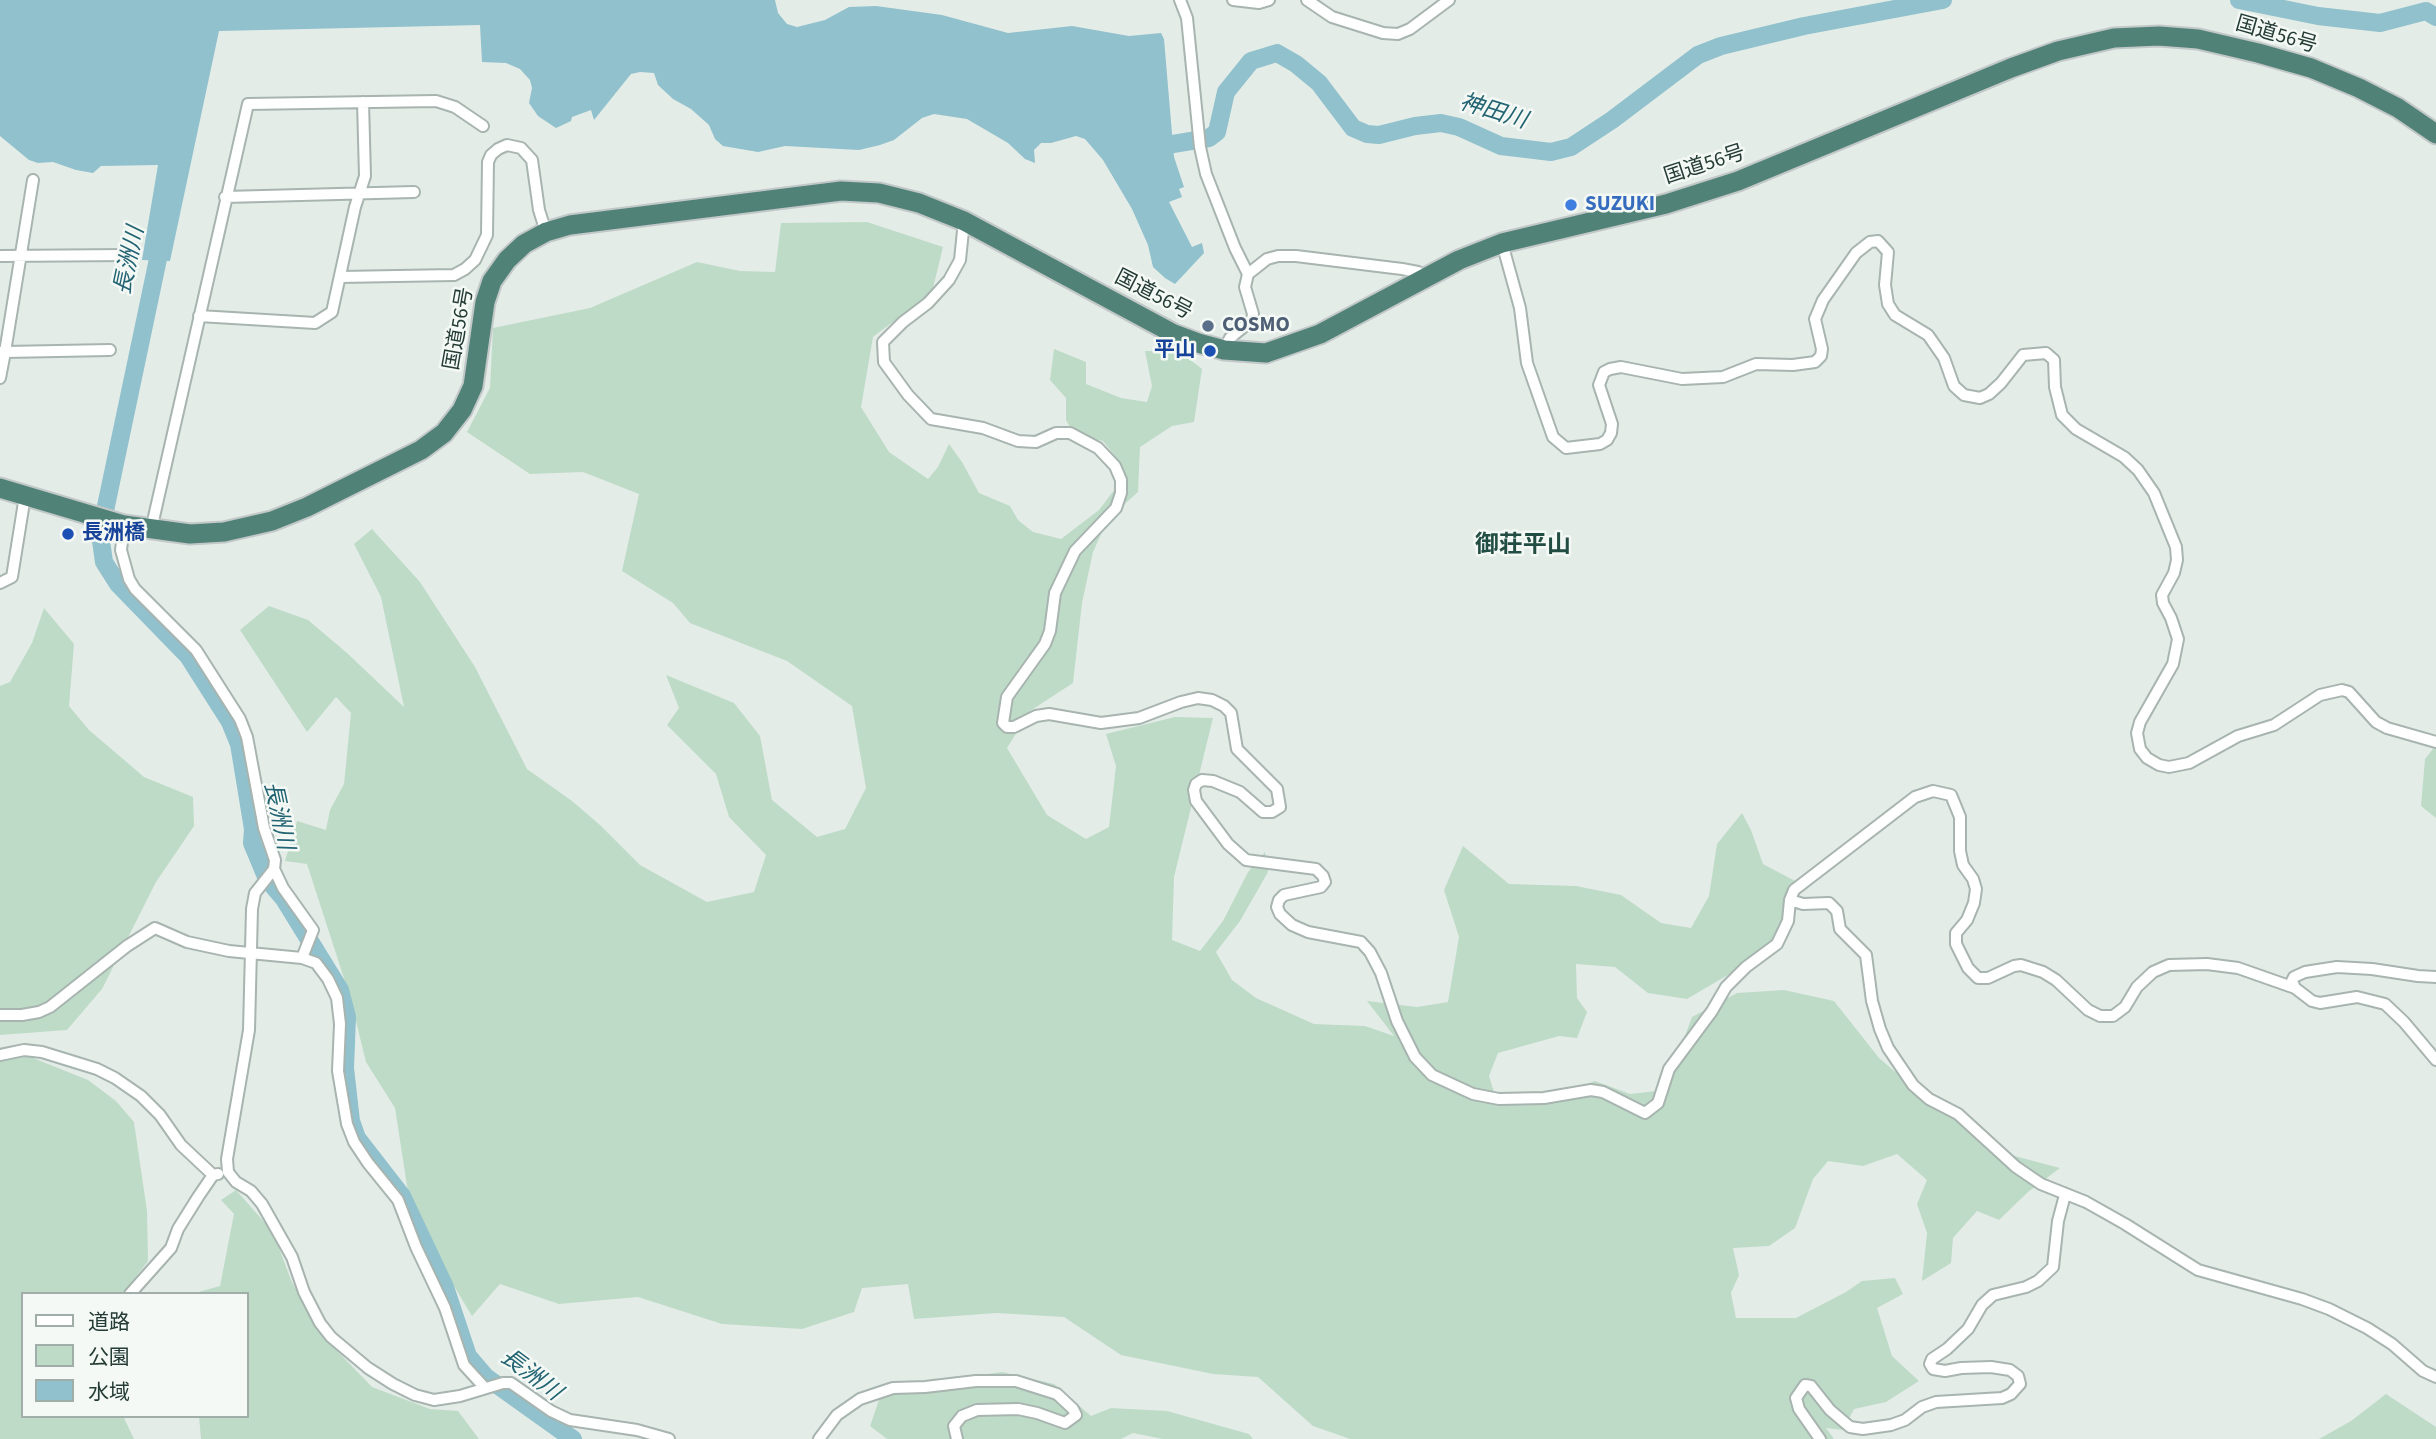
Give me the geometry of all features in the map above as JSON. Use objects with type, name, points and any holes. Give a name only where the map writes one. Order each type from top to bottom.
[{"type":"highway","name":"国道56号","points":[[0,488],[120,524],[190,534],[213,533],[272,521],[307,507],[421,450],[444,433],[462,410],[473,386],[485,302],[492,281],[516,252],[546,232],[569,225],[841,191],[879,193],[919,203],[964,221],[1174,334],[1224,350],[1266,353],[1320,334],[1460,260],[1502,243],[1665,204],[1738,181],[2058,51],[2114,38],[2159,36],[2198,40],[2311,68],[2398,108],[2436,134]]},
{"type":"street","points":[[1180,0],[1187,18],[1200,147],[1206,174],[1248,274]]},
{"type":"street","points":[[1233,0],[1259,3],[1269,0]]},
{"type":"street","points":[[1307,0],[1332,17],[1383,33],[1398,34],[1410,29],[1449,0]]},
{"type":"street","points":[[151,530],[247,104],[436,101],[455,107],[482,125]]},
{"type":"street","points":[[199,316],[315,323],[332,312],[355,207],[365,176],[363,102]]},
{"type":"street","points":[[340,278],[454,275],[465,270],[475,260],[487,235],[488,162],[491,155],[507,145],[522,148],[532,160],[539,210],[546,232]]},
{"type":"street","points":[[0,378],[2,352],[33,180]]},
{"type":"street","points":[[225,197],[414,192]]},
{"type":"street","points":[[964,221],[960,260],[949,280],[928,303],[903,321],[883,342],[884,362],[908,395],[931,419],[983,428],[1018,441],[1036,442],[1056,433],[1070,433],[1098,448],[1115,466],[1121,480],[1121,493],[1116,509],[1075,551],[1055,593],[1050,631],[1045,644],[1023,671],[1007,697],[1003,723],[1007,727],[1014,727],[1036,716],[1049,714],[1101,723],[1139,718],[1198,698],[1212,700],[1224,706],[1231,713],[1237,748],[1278,789],[1280,807],[1272,812],[1263,812],[1240,792],[1213,781],[1202,780],[1196,784],[1194,790],[1196,801],[1228,844],[1246,860],[1316,869],[1323,876],[1325,882],[1321,887],[1284,895],[1277,907],[1280,914],[1292,925],[1308,932],[1361,942],[1370,952],[1381,973],[1397,1021],[1415,1058],[1432,1074],[1473,1094],[1499,1099],[1544,1098],[1591,1090],[1603,1092],[1645,1113],[1658,1103],[1668,1069],[1712,1011],[1726,987],[1746,967],[1777,944],[1788,921],[1794,890],[1915,797],[1933,791],[1951,795],[1960,817],[1960,851],[1963,865],[1973,879],[1976,889],[1968,920],[1956,933],[1956,944],[1968,968],[1978,978],[1988,978],[2021,965],[2043,972],[2056,980],[2088,1010],[2100,1016],[2113,1016],[2153,972],[2169,965],[2207,964],[2238,968],[2295,988],[2312,1001],[2320,1003],[2357,997],[2385,1004],[2436,1060]]},
{"type":"street","points":[[1502,243],[1520,308],[1527,363],[1553,437],[1566,448],[1600,444],[1607,440],[1611,433],[1612,424],[1599,385],[1604,372],[1610,369],[1621,367],[1682,379],[1723,377],[1756,364],[1793,365],[1815,362],[1821,356],[1822,349],[1815,319],[1823,300],[1856,253],[1870,242],[1878,240],[1888,252],[1885,285],[1888,304],[1895,315],[1928,335],[1944,358],[1954,386],[1964,395],[1980,398],[2001,383],[2023,355],[2046,352],[2053,360],[2054,387],[2062,415],[2076,429],[2124,457],[2138,470],[2154,492],[2176,547],[2174,573],[2162,595],[2178,639],[2178,651],[2140,722],[2137,733],[2140,750],[2147,758],[2169,767],[2189,763],[2238,736],[2274,725],[2320,695],[2342,690],[2349,692],[2376,722],[2387,728],[2436,742]]},
{"type":"street","points":[[0,256],[128,255]]},
{"type":"street","points":[[1224,350],[1230,338],[1252,320],[1253,314],[1245,287],[1248,274],[1267,259],[1296,256],[1402,269],[1418,272],[1425,278]]},
{"type":"street","points":[[2,352],[110,350]]},
{"type":"street","points":[[0,583],[12,577],[25,496]]},
{"type":"street","points":[[120,524],[121,550],[129,579],[135,589],[196,650],[240,719],[247,737],[264,828],[275,860],[274,869],[283,888],[313,930],[302,958]]},
{"type":"street","points":[[274,869],[255,893],[251,909],[249,1030],[227,1159],[228,1172],[262,1204],[292,1258],[304,1292],[320,1324],[349,1353],[393,1384],[415,1395],[434,1400],[511,1383],[551,1412],[570,1420],[637,1430],[669,1439]]},
{"type":"street","points":[[1790,900],[1803,904],[1829,903],[1837,911],[1840,929],[1866,955],[1872,1001],[1880,1029],[1888,1048],[1913,1085],[1929,1099],[1958,1114],[2016,1167],[2041,1184],[2086,1202],[2198,1270],[2329,1309],[2368,1328],[2392,1344],[2423,1371],[2436,1377]]},
{"type":"street","points":[[0,1015],[30,1013],[50,1007],[127,946],[155,928],[187,942],[229,951],[302,958],[316,963],[337,998],[340,1024],[338,1071],[346,1124],[354,1142],[398,1200],[416,1247],[445,1308],[464,1365],[485,1388]]},
{"type":"street","points":[[2295,988],[2292,981],[2294,977],[2305,972],[2337,967],[2436,977]]},
{"type":"street","points":[[0,1055],[24,1050],[42,1052],[97,1069],[115,1078],[141,1096],[160,1115],[181,1146],[212,1175]]},
{"type":"street","points":[[132,1292],[171,1248],[178,1229],[212,1175],[228,1172]]},
{"type":"street","points":[[1820,1439],[1799,1409],[1796,1398],[1804,1385],[1811,1386],[1830,1410],[1850,1427],[1863,1429],[1905,1420],[1922,1407],[1936,1402],[2002,1398],[2011,1394],[2020,1384],[2018,1376],[2010,1370],[1991,1367],[1945,1371],[1933,1369],[1930,1364],[1932,1359],[1968,1329],[1982,1305],[1993,1295],[2032,1284],[2053,1267],[2058,1221],[2065,1195]]},
{"type":"street","points":[[819,1439],[844,1410],[860,1399],[893,1388],[976,1381],[1016,1381],[1057,1394],[1076,1415],[1065,1423],[1018,1409],[977,1410],[962,1416],[954,1426],[957,1439]]},
{"type":"green space","points":[[867,222],[943,247],[932,292],[873,337],[861,407],[889,452],[928,479],[938,467],[949,444],[979,493],[1010,506],[1018,520],[1033,532],[1061,539],[1099,510],[1115,489],[1119,461],[1103,441],[1075,435],[1066,420],[1066,398],[1050,380],[1054,349],[1086,362],[1086,384],[1121,398],[1147,402],[1152,386],[1145,351],[1180,352],[1202,369],[1194,422],[1172,426],[1140,447],[1138,492],[1108,519],[1093,552],[1082,603],[1073,683],[1030,711],[1007,748],[1047,815],[1086,839],[1109,827],[1116,766],[1106,734],[1175,717],[1213,718],[1174,877],[1172,940],[1200,951],[1223,921],[1248,872],[1265,852],[1268,872],[1240,921],[1216,952],[1232,980],[1256,998],[1314,1024],[1365,1026],[1394,1036],[1367,1001],[1417,1007],[1448,1002],[1459,937],[1444,890],[1463,846],[1509,884],[1576,886],[1621,895],[1661,923],[1691,928],[1709,896],[1717,844],[1742,813],[1763,864],[1797,882],[1790,911],[1765,953],[1687,999],[1648,993],[1615,967],[1576,964],[1577,998],[1587,1012],[1577,1038],[1559,1036],[1498,1053],[1489,1076],[1498,1105],[1543,1100],[1595,1081],[1630,1094],[1665,1090],[1692,1017],[1737,993],[1784,990],[1834,1001],[1879,1058],[1929,1101],[2007,1154],[2060,1168],[2028,1192],[1999,1220],[1977,1211],[1953,1238],[1951,1263],[1922,1281],[1927,1233],[1917,1204],[1927,1180],[1897,1154],[1863,1166],[1828,1161],[1813,1179],[1795,1228],[1769,1246],[1733,1248],[1739,1275],[1731,1293],[1736,1318],[1796,1318],[1862,1281],[1895,1278],[1903,1294],[1877,1308],[1892,1356],[1919,1381],[1886,1402],[1854,1409],[1843,1430],[1826,1428],[1834,1439],[1350,1439],[1313,1426],[1258,1377],[1213,1374],[1121,1355],[1064,1317],[997,1313],[914,1319],[908,1284],[862,1288],[854,1312],[802,1329],[722,1324],[638,1297],[559,1304],[500,1284],[472,1316],[442,1266],[408,1192],[395,1108],[366,1062],[350,997],[307,864],[285,861],[297,821],[326,830],[330,810],[344,784],[351,713],[336,697],[307,732],[240,630],[269,606],[308,620],[404,707],[381,597],[354,544],[372,529],[420,582],[475,667],[527,769],[572,801],[640,865],[707,902],[754,892],[766,855],[729,817],[716,774],[667,725],[679,708],[666,675],[734,703],[760,736],[772,800],[817,837],[845,829],[866,788],[852,706],[787,661],[690,623],[673,603],[622,571],[639,494],[583,472],[530,474],[467,432],[490,388],[493,328],[590,308],[697,262],[740,271],[775,272],[781,223]]},
{"type":"green space","points":[[44,608],[74,644],[69,706],[89,730],[144,777],[193,797],[194,826],[156,882],[102,989],[67,1030],[0,1035],[0,686],[10,682],[32,643]]},
{"type":"green space","points":[[2436,745],[2436,818],[2421,806],[2425,759]]},
{"type":"green space","points":[[28,1056],[88,1080],[116,1101],[134,1122],[147,1211],[148,1261],[125,1292],[21,1292],[21,1418],[124,1418],[134,1439],[0,1439],[0,1059]]},
{"type":"green space","points":[[236,1190],[273,1232],[291,1280],[318,1331],[372,1387],[430,1409],[458,1411],[479,1439],[201,1439],[199,1418],[248,1418],[248,1292],[198,1292],[220,1286],[234,1214],[221,1200]]},
{"type":"green space","points":[[1002,1372],[1054,1384],[1091,1416],[1111,1408],[1167,1411],[1249,1434],[1253,1439],[1163,1439],[1133,1433],[1121,1439],[887,1439],[870,1426],[880,1397],[938,1381]]},
{"type":"green space","points":[[2386,1394],[2436,1427],[2436,1439],[2319,1439],[2351,1421]]},
{"type":"water","points":[[0,0],[775,0],[778,13],[787,24],[797,27],[825,20],[849,7],[876,6],[942,15],[1008,33],[1072,26],[1129,36],[1161,33],[1164,39],[1174,157],[1184,187],[1179,189],[1182,197],[1169,202],[1192,247],[1202,243],[1204,253],[1175,284],[1165,278],[1153,267],[1148,245],[1132,209],[1103,160],[1085,139],[1076,136],[1041,143],[1034,150],[1035,163],[1025,159],[1008,143],[967,119],[934,114],[922,118],[894,140],[859,150],[785,146],[758,152],[723,146],[715,139],[709,125],[658,85],[654,73],[640,72],[631,74],[594,120],[591,110],[572,117],[571,121],[556,128],[538,116],[529,103],[532,88],[530,80],[520,69],[506,63],[482,62],[480,25],[219,31],[170,261],[142,260],[158,165],[101,166],[93,173],[76,170],[53,162],[38,163],[29,160],[0,136]]},
{"type":"waterway","name":"神田川","points":[[1161,146],[1209,138],[1217,132],[1226,92],[1251,61],[1277,53],[1319,83],[1353,128],[1367,134],[1379,135],[1441,123],[1459,127],[1501,146],[1551,152],[1571,147],[1612,120],[1698,55],[1721,46],[1804,26],[1943,0]]},
{"type":"waterway","name":"神田川","points":[[2239,0],[2318,16],[2380,23],[2426,11],[2436,17]]},
{"type":"waterway","name":"長洲川","points":[[162,240],[106,506],[101,541],[104,562],[118,584],[188,656],[230,722],[239,744],[253,829],[252,843],[267,879],[284,899],[340,990],[347,1017],[345,1068],[351,1121],[357,1138],[402,1196],[445,1287],[468,1356],[486,1377],[573,1439]]},
{"type":"place","name":"SUZUKI","points":[[1571,205]]},
{"type":"place","name":"COSMO","points":[[1208,326]]},
{"type":"place","name":"平山","points":[[1210,351]]},
{"type":"place","name":"長洲橋","points":[[68,534]]},
{"type":"district","name":"御荘平山","points":[[1523,547]]}]
